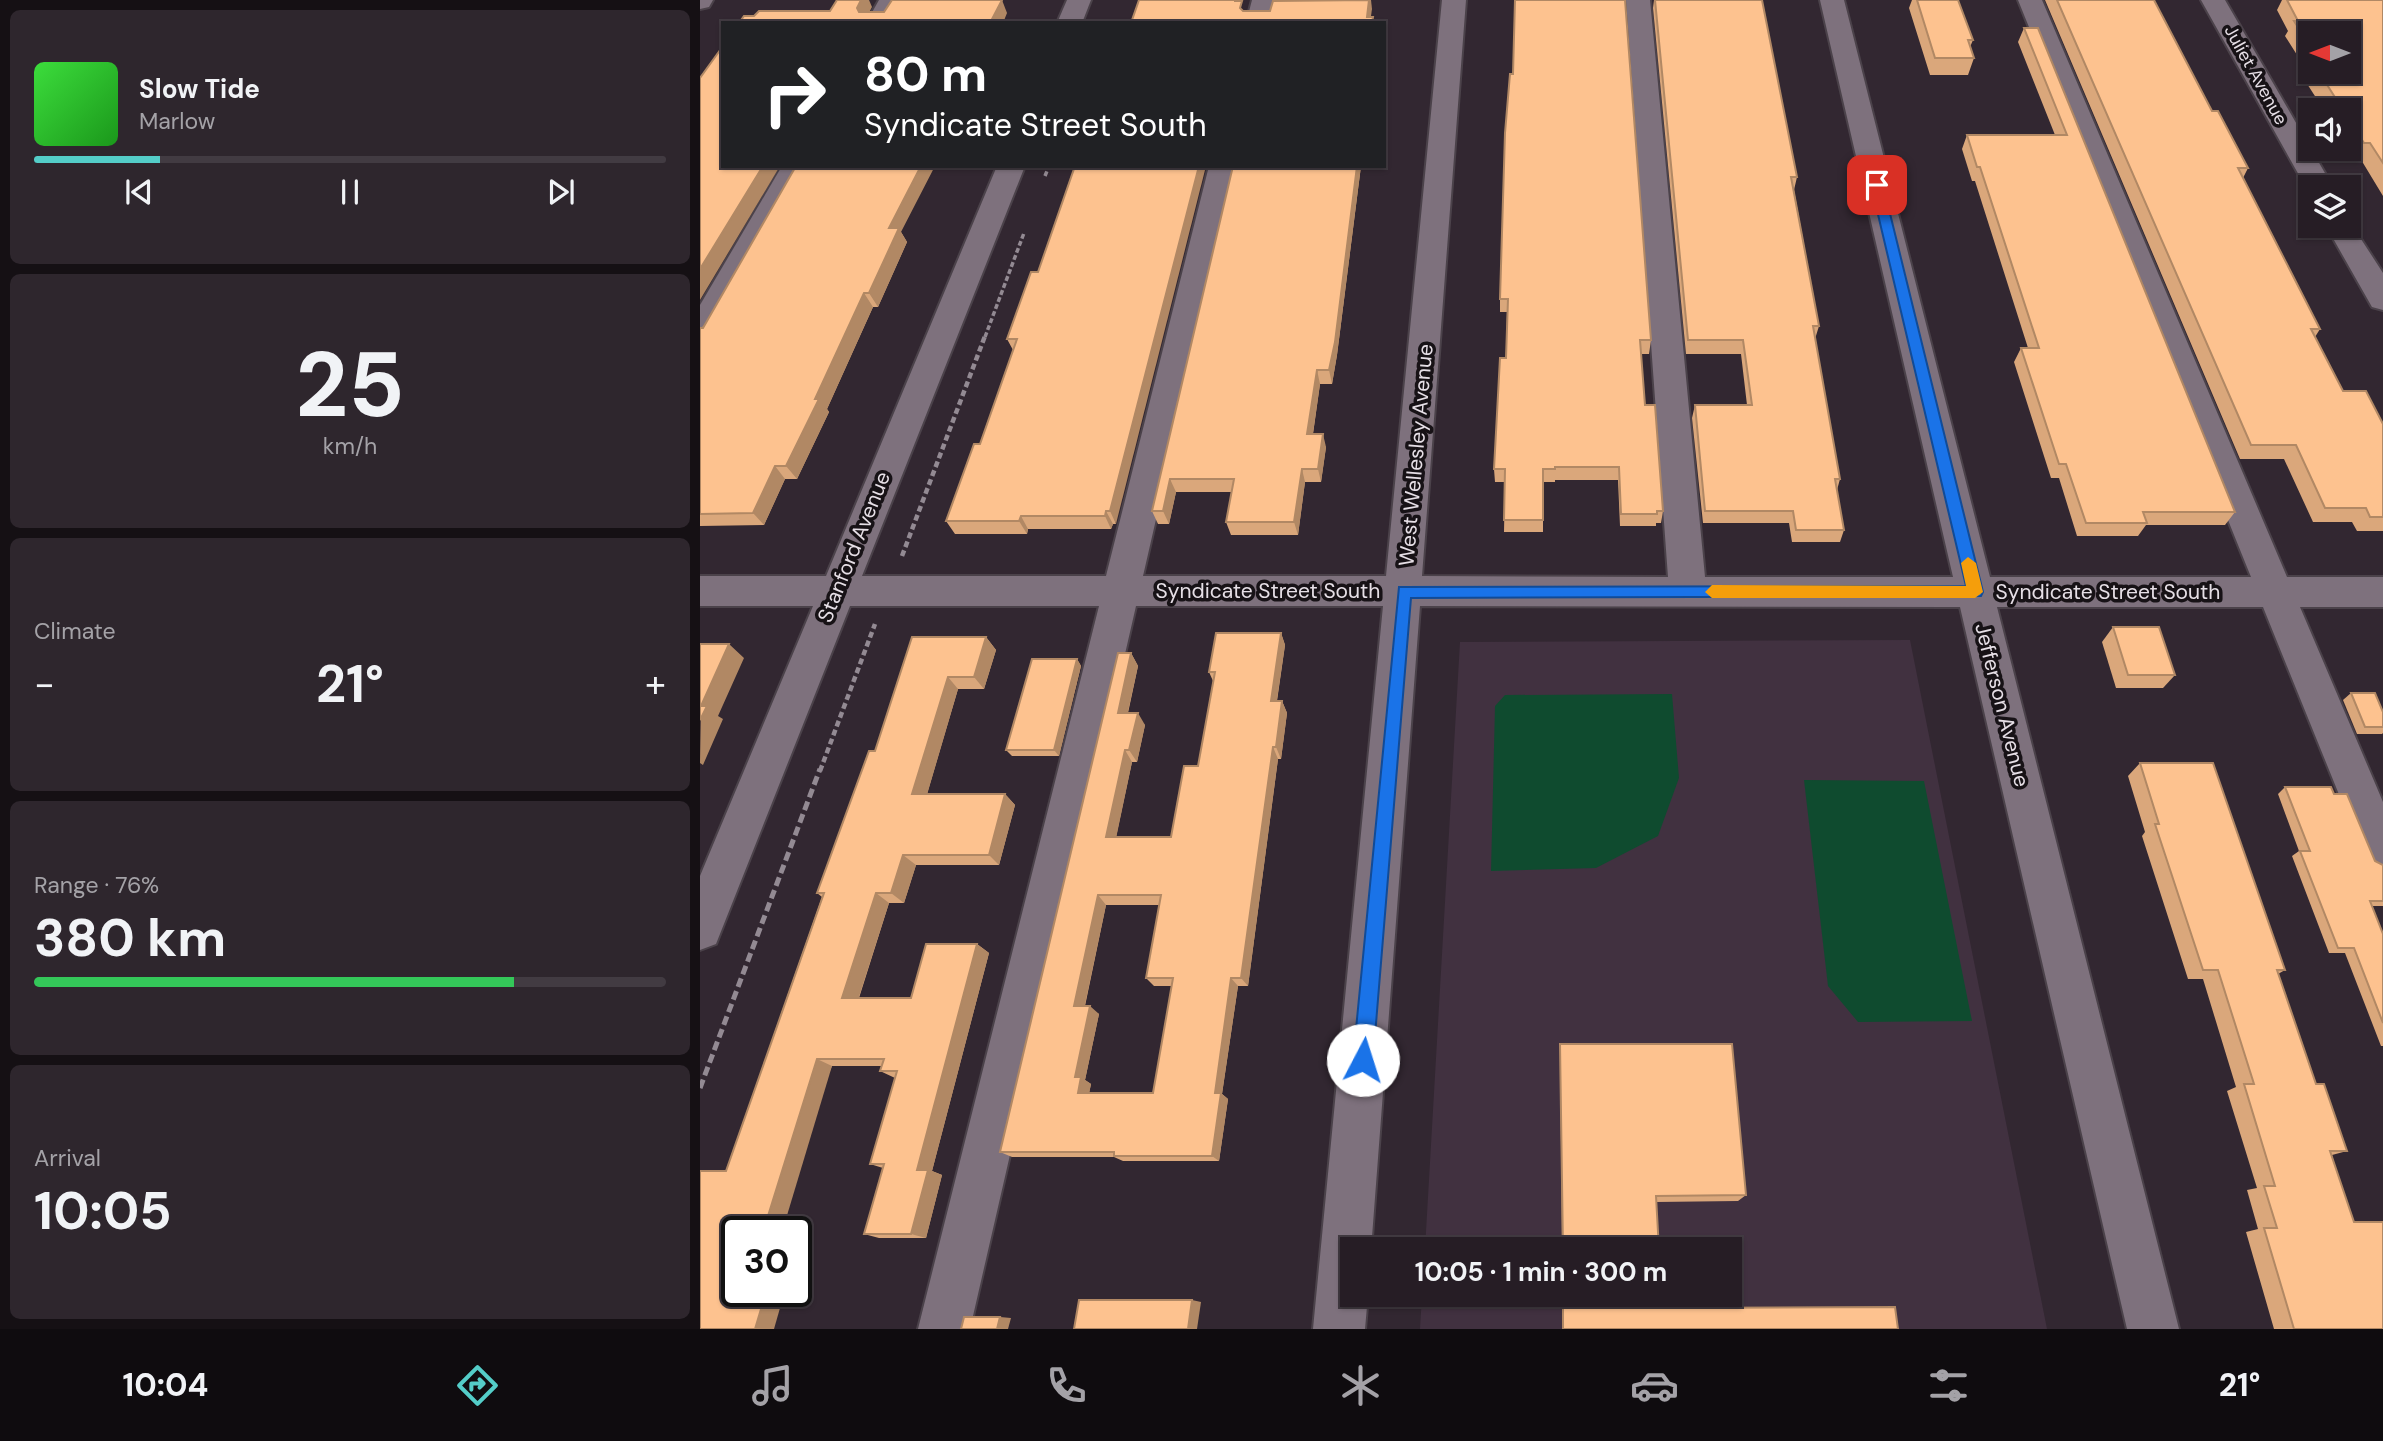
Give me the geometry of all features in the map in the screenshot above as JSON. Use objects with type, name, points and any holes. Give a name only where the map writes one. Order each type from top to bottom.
[{"type":"street","points":[[879,21],[891,0]]},
{"type":"street","points":[[1070,21],[1079,0]]},
{"type":"street","points":[[1259,21],[1264,0]]},
{"type":"street","name":"West Wellesley Avenue","points":[[1339,1329],[1454,0]]},
{"type":"street","points":[[1639,0],[1688,592]]},
{"type":"street","name":"Jefferson Avenue","points":[[1832,0],[2153,1329]]},
{"type":"street","points":[[2030,0],[2383,852]]},
{"type":"street","name":"Juliet Avenue","points":[[2213,0],[2312,175]]},
{"type":"street","points":[[700,332],[795,168]]},
{"type":"street","name":"Stanford Avenue","points":[[700,929],[1009,168]]},
{"type":"street","points":[[944,1329],[1223,168]]},
{"type":"street","points":[[2348,238],[2383,300]]},
{"type":"street","name":"Syndicate Street South","points":[[700,591],[2383,592]]},
{"type":"path","points":[[1044,179],[1048,168]]},
{"type":"path","points":[[900,563],[1024,231]]},
{"type":"path","points":[[700,1088],[877,618]]},
{"type":"shaded area","points":[[1910,640],[2047,1329],[1420,1329],[1421,1307],[1742,1307],[1742,1237],[1426,1237],[1460,642]]},
{"type":"green space","points":[[1672,694],[1679,778],[1658,836],[1596,868],[1491,871],[1495,706],[1505,695]]},
{"type":"green space","points":[[1804,780],[1924,781],[1972,1021],[1858,1022],[1828,986]]},
{"type":"building","points":[[837,0],[861,0],[857,8],[859,12],[884,12],[892,0],[1002,0],[991,21],[740,21],[744,16],[754,16],[759,11],[830,11]]},
{"type":"building","points":[[1139,0],[1235,0],[1242,1],[1240,8],[1243,11],[1270,11],[1273,1],[1369,0],[1367,17],[1373,17],[1372,21],[1132,21]]},
{"type":"building","points":[[1515,0],[1625,0],[1651,340],[1640,340],[1645,405],[1655,405],[1663,511],[1657,511],[1657,514],[1621,514],[1619,467],[1555,467],[1543,469],[1543,520],[1504,520],[1505,469],[1494,469],[1500,358],[1506,358],[1508,299],[1500,299],[1505,133],[1510,74],[1513,74]]},
{"type":"building","points":[[1655,0],[1762,0],[1797,177],[1791,177],[1819,326],[1813,326],[1840,479],[1835,479],[1844,530],[1796,530],[1793,511],[1705,511],[1695,405],[1752,405],[1743,340],[1688,340]]},
{"type":"building","points":[[1917,0],[1958,0],[1973,40],[1968,40],[1974,58],[1935,58]]},
{"type":"building","points":[[2057,0],[2154,0],[2212,111],[2218,111],[2248,168],[2238,168],[2320,329],[2311,329],[2343,391],[2366,391],[2383,424],[2383,517],[2370,517],[2366,508],[2325,508],[2296,445],[2251,445]]},
{"type":"building","points":[[2287,0],[2383,0],[2383,163],[2370,143],[2364,143],[2361,138],[2361,98],[2335,98],[2327,84],[2361,84],[2361,21],[2298,21]]},
{"type":"building","points":[[2024,28],[2038,28],[2235,512],[2143,512],[2147,523],[2086,523],[2066,464],[2059,464],[2021,348],[2039,348],[1967,135],[2067,135]]},
{"type":"building","points":[[721,49],[721,168],[762,168],[700,269],[700,78]]},
{"type":"building","points":[[795,168],[920,168],[889,228],[899,228],[869,293],[864,293],[815,399],[819,399],[786,466],[775,466],[753,513],[700,514],[700,328],[703,328]]},
{"type":"building","points":[[1074,168],[1198,168],[1110,511],[1106,511],[1105,516],[1021,516],[1019,521],[946,521],[974,444],[980,444],[1017,339],[1007,339],[1031,272],[1038,272]]},
{"type":"building","points":[[1233,168],[1357,168],[1335,342],[1329,370],[1317,370],[1307,434],[1323,434],[1318,469],[1302,469],[1294,522],[1226,522],[1234,479],[1170,479],[1163,511],[1152,511]]},
{"type":"building","points":[[2113,627],[2159,627],[2175,675],[2128,675]]},
{"type":"building","points":[[1216,633],[1281,633],[1271,701],[1282,701],[1276,747],[1273,747],[1241,978],[1231,978],[1215,1093],[1221,1093],[1212,1156],[1114,1156],[1114,1152],[1000,1152],[1118,653],[1131,653],[1118,713],[1138,713],[1129,750],[1125,750],[1106,837],[1171,837],[1184,766],[1198,766],[1215,672],[1209,672]],"holes":[[[1098,895],[1161,895],[1146,978],[1173,978],[1153,1093],[1078,1093],[1081,1077],[1075,1077],[1090,1006],[1074,1006]]]},
{"type":"building","points":[[912,637],[986,637],[974,677],[948,677],[912,794],[1005,794],[989,855],[903,855],[891,893],[876,893],[842,998],[911,998],[926,944],[977,944],[917,1170],[928,1170],[911,1234],[864,1234],[884,1164],[870,1164],[897,1071],[880,1071],[884,1059],[817,1059],[768,1216],[721,1216],[721,1307],[762,1307],[755,1329],[700,1329],[700,1171],[726,1171],[824,893],[817,893],[869,751],[875,751]]},
{"type":"building","points":[[700,644],[729,644],[701,706],[707,706],[700,720]]},
{"type":"building","points":[[1032,659],[1077,659],[1054,750],[1006,750]]},
{"type":"building","points":[[2351,693],[2375,693],[2383,712],[2383,727],[2365,727]]},
{"type":"building","points":[[2140,763],[2213,763],[2285,970],[2277,970],[2316,1084],[2324,1084],[2347,1151],[2330,1151],[2354,1222],[2383,1222],[2383,1329],[2294,1329],[2264,1228],[2277,1228],[2264,1186],[2275,1186],[2244,1084],[2254,1084],[2218,970],[2203,970],[2155,824],[2159,824]]},
{"type":"building","points":[[2285,787],[2331,787],[2334,794],[2347,794],[2375,861],[2383,865],[2383,901],[2370,901],[2383,934],[2383,1023],[2354,948],[2338,948],[2300,851],[2310,851]]},
{"type":"building","points":[[1560,1044],[1732,1044],[1746,1195],[1656,1196],[1658,1237],[1563,1237]]},
{"type":"building","points":[[1079,1300],[1192,1300],[1188,1329],[1074,1329]]},
{"type":"building","points":[[1563,1307],[1895,1307],[1898,1329],[1563,1329]]},
{"type":"building","points":[[964,1317],[1000,1317],[997,1329],[961,1329]]},
{"type":"slow traffic","points":[[1712,592],[1975,592],[1968,563]]},
{"type":"route","points":[[1363,1060],[1404,592],[1975,592],[1877,185]]}]
